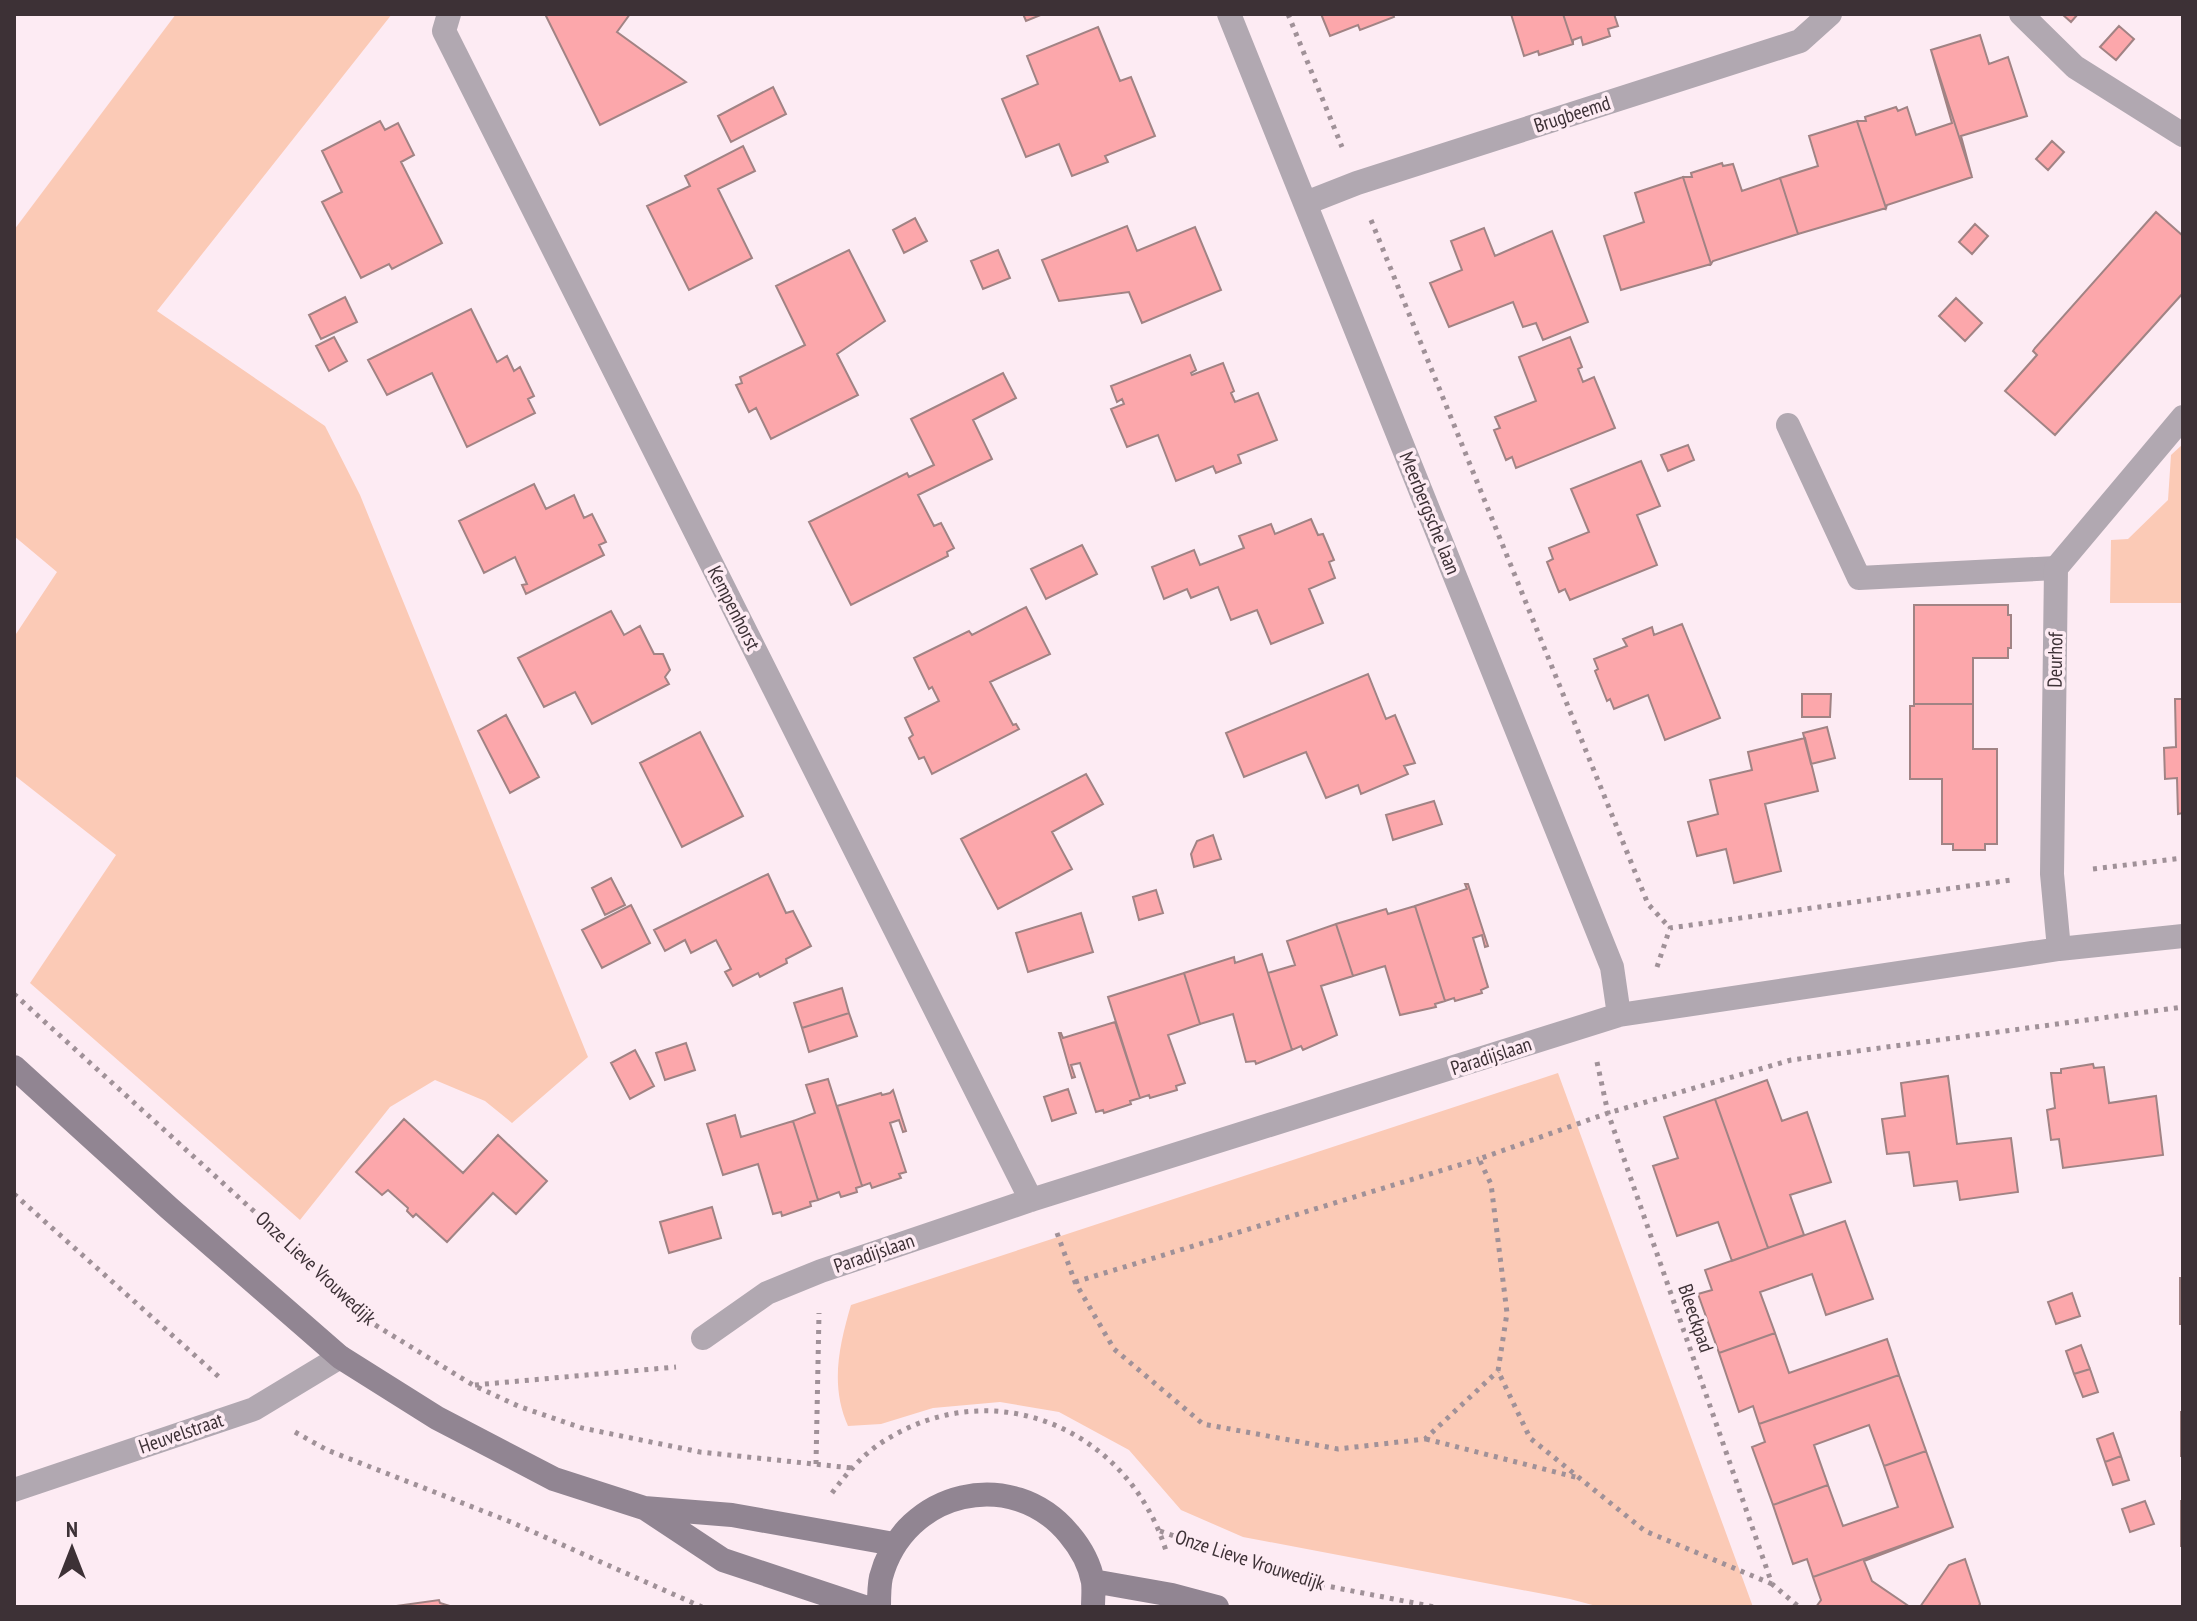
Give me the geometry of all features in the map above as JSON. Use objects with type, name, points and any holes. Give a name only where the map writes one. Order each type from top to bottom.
[{"type":"main road","points":[[14,1067],[340,1357],[437,1418],[554,1479],[644,1508],[732,1515],[894,1544]]},
{"type":"main road","points":[[879,1607],[881,1578],[894,1544],[919,1517],[952,1499],[988,1493],[1024,1501],[1056,1519],[1080,1547],[1093,1581],[1093,1607]]},
{"type":"main road","points":[[644,1508],[723,1560],[864,1607]]},
{"type":"main road","points":[[1093,1581],[1172,1595],[1217,1607]]},
{"type":"street","name":"Kempenhorst","points":[[449,14],[444,31],[1038,1198]]},
{"type":"street","name":"Meerbergsche laan","points":[[1229,14],[1612,967],[1619,1015]]},
{"type":"street","name":"Brugbeemd","points":[[1306,203],[1357,183],[1800,41],[1830,14]]},
{"type":"street","points":[[2021,14],[2075,67],[2183,135]]},
{"type":"street","points":[[1788,425],[1859,578],[2056,568],[2183,417]]},
{"type":"street","name":"Deurhof","points":[[2056,568],[2052,874],[2059,949]]},
{"type":"street","name":"Paradijslaan","points":[[703,1338],[767,1293],[821,1271],[1038,1198],[1619,1015],[2059,949],[2183,936]]},
{"type":"street","name":"Heuvelstraat","points":[[14,1490],[254,1409],[340,1357]]},
{"type":"path","points":[[1288,14],[1648,904],[1670,928]]},
{"type":"path","points":[[1670,928],[2183,858]]},
{"type":"path","points":[[1619,1015],[1652,980],[1670,928]]},
{"type":"path","name":"Onze Lieve Vrouwedijk","points":[[14,994],[299,1252],[372,1323],[473,1385],[518,1406],[582,1428],[700,1452],[852,1468],[883,1442],[920,1422],[961,1412],[1003,1412],[1043,1420],[1081,1437],[1114,1462],[1141,1494],[1160,1531],[1301,1581],[1435,1607]]},
{"type":"path","points":[[1075,1282],[1479,1159],[1608,1113],[1791,1060],[2183,1007]]},
{"type":"path","name":"Bleeckpad","points":[[1588,1025],[1608,1113],[1772,1584]]},
{"type":"path","points":[[1479,1159],[1491,1184],[1507,1313],[1498,1371],[1530,1438],[1645,1531],[1772,1584],[1799,1607]]},
{"type":"path","points":[[14,1194],[254,1409],[327,1450],[511,1522],[702,1607]]},
{"type":"path","points":[[1038,1198],[1075,1282],[1114,1349],[1203,1424],[1338,1449],[1425,1439],[1581,1479]]},
{"type":"path","name":"Paradijslaan","points":[[816,1464],[821,1271]]},
{"type":"path","points":[[473,1385],[683,1366]]},
{"type":"path","points":[[1425,1439],[1498,1371]]},
{"type":"shaded area","points":[[176,14],[392,14],[157,311],[325,426],[360,495],[588,1057],[512,1123],[485,1101],[435,1080],[390,1107],[300,1220],[30,983],[116,855],[14,775],[14,637],[57,572],[14,536],[14,230]]},
{"type":"shaded area","points":[[2183,444],[2183,603],[2110,603],[2111,540],[2128,539],[2168,500],[2171,455]]},
{"type":"shaded area","points":[[1558,1073],[1753,1607],[1600,1607],[1243,1537],[1181,1510],[1129,1450],[1059,1412],[1000,1402],[933,1408],[881,1424],[848,1426],[839,1396],[838,1366],[851,1305]]},
{"type":"building","points":[[545,14],[630,14],[617,32],[686,82],[600,125]]},
{"type":"building","points":[[1023,14],[1043,14],[1026,21]]},
{"type":"building","points":[[1321,14],[1393,14],[1394,17],[1360,30],[1358,25],[1330,36]]},
{"type":"building","points":[[1511,14],[1563,14],[1573,44],[1539,55],[1538,51],[1524,56]]},
{"type":"building","points":[[1563,14],[1614,14],[1618,26],[1608,29],[1610,36],[1583,45],[1581,37],[1573,40],[1573,44]]},
{"type":"building","points":[[2062,14],[2078,14],[2071,22]]},
{"type":"building","points":[[2119,26],[2134,39],[2116,60],[2100,47]]},
{"type":"building","points":[[1098,27],[1120,81],[1131,77],[1155,136],[1105,156],[1108,162],[1072,176],[1059,144],[1026,157],[1002,99],[1038,84],[1027,56]]},
{"type":"building","points":[[1980,35],[1989,64],[2008,57],[2027,116],[1961,136],[1972,177],[1931,50]]},
{"type":"building","points":[[1931,50],[1972,177],[1887,205],[1886,208],[1857,121],[1866,121],[1865,117],[1896,107],[1898,111],[1907,107],[1916,135],[1952,123]]},
{"type":"building","points":[[773,87],[786,114],[731,142],[718,116]]},
{"type":"building","points":[[380,121],[385,130],[398,123],[414,155],[401,162],[442,243],[392,269],[389,264],[361,278],[322,202],[342,192],[322,151]]},
{"type":"building","points":[[1857,121],[1886,208],[1798,234],[1780,178],[1818,166],[1809,136]]},
{"type":"building","points":[[2052,141],[2064,152],[2048,170],[2036,159]]},
{"type":"building","points":[[743,146],[755,171],[718,189],[752,258],[689,290],[647,206],[690,186],[685,176]]},
{"type":"building","points":[[1722,163],[1723,166],[1733,164],[1742,191],[1780,178],[1798,234],[1711,264],[1683,177],[1692,177],[1691,173]]},
{"type":"building","points":[[1683,177],[1711,264],[1621,290],[1604,236],[1644,222],[1635,193]]},
{"type":"building","points":[[2156,212],[2183,236],[2183,293],[2055,435],[2005,391],[2037,355],[2033,351],[2035,348]]},
{"type":"building","points":[[915,218],[927,241],[904,253],[893,230]]},
{"type":"building","points":[[1975,224],[1988,236],[1972,254],[1959,242]]},
{"type":"building","points":[[1127,226],[1137,251],[1195,227],[1221,290],[1142,323],[1129,292],[1059,301],[1042,260]]},
{"type":"building","points":[[1484,228],[1495,256],[1552,231],[1588,322],[1543,340],[1536,323],[1523,327],[1513,302],[1449,327],[1430,283],[1462,270],[1451,241]]},
{"type":"building","points":[[849,250],[885,321],[837,354],[858,395],[771,439],[756,408],[749,412],[736,385],[742,383],[740,377],[805,345],[776,286]]},
{"type":"building","points":[[998,250],[1010,278],[983,289],[971,261]]},
{"type":"building","points":[[345,297],[357,322],[321,339],[309,315]]},
{"type":"building","points":[[1956,298],[1982,323],[1965,341],[1939,316]]},
{"type":"building","points":[[471,309],[497,362],[507,356],[514,371],[520,367],[534,396],[528,399],[535,413],[467,447],[432,373],[387,395],[368,360]]},
{"type":"building","points":[[334,337],[347,361],[329,371],[316,346]]},
{"type":"building","points":[[1570,337],[1582,367],[1578,369],[1583,382],[1594,377],[1615,428],[1516,468],[1512,457],[1506,460],[1494,430],[1500,428],[1495,417],[1536,401],[1519,357]]},
{"type":"building","points":[[1190,355],[1196,370],[1192,375],[1223,363],[1235,402],[1258,393],[1277,440],[1238,455],[1241,463],[1216,473],[1213,466],[1176,481],[1158,435],[1127,447],[1111,409],[1124,404],[1122,399],[1117,402],[1111,386]]},
{"type":"building","points":[[1003,373],[1016,398],[973,420],[992,459],[918,495],[934,526],[941,523],[954,548],[947,552],[948,556],[851,605],[809,522],[907,473],[909,477],[934,465],[911,419]]},
{"type":"building","points":[[1688,445],[1694,460],[1668,471],[1661,455]]},
{"type":"building","points":[[1641,461],[1660,506],[1637,515],[1657,565],[1570,600],[1565,589],[1559,592],[1547,562],[1553,559],[1549,548],[1589,532],[1571,489]]},
{"type":"building","points":[[534,484],[546,509],[574,495],[584,518],[592,514],[606,542],[599,545],[604,555],[526,594],[522,585],[527,584],[515,557],[484,573],[459,521]]},
{"type":"building","points":[[1311,519],[1318,535],[1323,534],[1334,560],[1329,562],[1335,578],[1309,589],[1323,623],[1271,644],[1257,610],[1231,620],[1218,587],[1191,598],[1187,589],[1164,599],[1152,567],[1194,550],[1200,565],[1244,548],[1239,536],[1271,524],[1275,534]]},
{"type":"building","points":[[1082,545],[1097,574],[1046,599],[1031,569]]},
{"type":"building","points":[[1914,605],[2008,605],[2011,648],[2008,648],[2008,658],[1973,658],[1973,704],[1914,704]]},
{"type":"building","points":[[1026,607],[1050,654],[990,682],[1013,725],[1016,724],[1019,729],[932,774],[924,757],[919,759],[909,738],[913,735],[905,718],[939,701],[932,687],[929,689],[914,658],[969,631],[972,635]]},
{"type":"building","points":[[611,611],[624,635],[640,626],[654,654],[663,654],[670,670],[665,677],[669,684],[592,724],[575,692],[544,707],[518,658]]},
{"type":"building","points":[[1682,624],[1720,718],[1665,740],[1648,695],[1614,709],[1610,699],[1607,701],[1595,671],[1598,669],[1594,659],[1627,646],[1623,639],[1652,627],[1654,635]]},
{"type":"building","points":[[1368,674],[1386,719],[1395,715],[1415,763],[1404,766],[1408,774],[1361,794],[1358,785],[1326,798],[1306,752],[1244,777],[1226,733]]},
{"type":"building","points":[[1802,694],[1831,694],[1830,717],[1802,717]]},
{"type":"building","points":[[2175,699],[2183,699],[2183,813],[2178,814],[2177,778],[2165,779],[2164,748],[2176,747]]},
{"type":"building","points":[[1973,704],[1973,749],[1997,749],[1997,844],[1985,844],[1985,850],[1953,850],[1953,844],[1942,844],[1942,779],[1910,779],[1910,706]]},
{"type":"building","points":[[506,715],[539,777],[510,793],[478,731]]},
{"type":"building","points":[[1827,727],[1835,758],[1811,764],[1803,733]]},
{"type":"building","points":[[700,732],[743,816],[682,847],[640,763]]},
{"type":"building","points":[[1805,738],[1818,791],[1765,804],[1781,871],[1734,883],[1726,849],[1697,856],[1688,822],[1718,814],[1710,780],[1752,770],[1748,752]]},
{"type":"building","points":[[1086,774],[1103,804],[1052,832],[1072,869],[998,909],[961,839]]},
{"type":"building","points":[[1434,801],[1442,824],[1393,840],[1386,815]]},
{"type":"building","points":[[1213,835],[1221,859],[1194,867],[1191,854],[1197,841]]},
{"type":"building","points":[[768,874],[786,913],[793,911],[811,946],[760,977],[758,973],[733,986],[725,972],[731,969],[716,940],[691,953],[685,940],[665,951],[654,930]]},
{"type":"building","points":[[611,878],[625,905],[605,915],[592,888]]},
{"type":"building","points":[[1465,884],[1468,884],[1488,946],[1485,947],[1482,935],[1473,938],[1488,987],[1481,990],[1482,993],[1445,1001],[1415,906],[1467,889]]},
{"type":"building","points":[[1156,890],[1163,913],[1139,920],[1133,897]]},
{"type":"building","points":[[631,905],[650,943],[602,968],[582,930]]},
{"type":"building","points":[[1415,906],[1445,1001],[1435,1004],[1436,1007],[1400,1015],[1385,966],[1353,976],[1336,924],[1386,909],[1388,914]]},
{"type":"building","points":[[1081,913],[1093,952],[1028,972],[1016,933]]},
{"type":"building","points":[[1336,924],[1353,976],[1321,986],[1337,1035],[1303,1050],[1301,1046],[1292,1050],[1268,973],[1295,965],[1287,941]]},
{"type":"building","points":[[1262,954],[1292,1050],[1256,1064],[1255,1061],[1246,1062],[1233,1014],[1200,1024],[1184,973],[1234,957],[1235,963]]},
{"type":"building","points":[[1184,973],[1200,1024],[1168,1035],[1185,1083],[1176,1086],[1177,1090],[1140,1098],[1108,997]]},
{"type":"building","points":[[842,988],[849,1013],[802,1028],[794,1003]]},
{"type":"building","points":[[849,1013],[857,1036],[809,1052],[802,1028]]},
{"type":"building","points":[[1115,1022],[1140,1098],[1104,1113],[1103,1110],[1096,1112],[1080,1063],[1071,1065],[1075,1077],[1072,1078],[1059,1033],[1063,1038]]},
{"type":"building","points":[[686,1043],[695,1070],[665,1080],[656,1053]]},
{"type":"building","points":[[635,1050],[654,1086],[630,1099],[611,1063]]},
{"type":"building","points":[[2093,1064],[2094,1068],[2104,1067],[2109,1103],[2156,1096],[2163,1155],[2063,1168],[2059,1139],[2051,1140],[2047,1110],[2055,1108],[2051,1073]]},
{"type":"building","points":[[1948,1076],[1957,1144],[2011,1138],[2018,1192],[1960,1200],[1957,1181],[1914,1186],[1909,1152],[1887,1154],[1882,1119],[1905,1116],[1901,1083]]},
{"type":"building","points":[[828,1079],[862,1186],[856,1188],[857,1192],[841,1197],[839,1192],[818,1200],[793,1121],[815,1113],[806,1085]]},
{"type":"building","points":[[1767,1080],[1782,1121],[1807,1112],[1831,1182],[1790,1195],[1804,1235],[1768,1248],[1715,1099]]},
{"type":"building","points":[[1068,1089],[1076,1113],[1052,1121],[1044,1097]]},
{"type":"building","points":[[893,1090],[906,1131],[903,1132],[899,1120],[890,1123],[906,1172],[899,1174],[901,1178],[872,1188],[870,1183],[862,1186],[837,1106]]},
{"type":"building","points":[[1715,1099],[1768,1248],[1732,1261],[1718,1222],[1677,1236],[1653,1166],[1678,1158],[1664,1117]]},
{"type":"building","points":[[735,1115],[741,1137],[793,1121],[818,1200],[810,1202],[811,1206],[782,1216],[781,1212],[773,1214],[758,1164],[723,1175],[707,1124]]},
{"type":"building","points":[[404,1119],[463,1173],[498,1135],[547,1181],[516,1214],[493,1193],[447,1242],[416,1214],[413,1217],[408,1208],[388,1190],[382,1195],[356,1172]]},
{"type":"building","points":[[712,1207],[721,1238],[669,1253],[660,1222]]},
{"type":"building","points":[[1845,1221],[1873,1299],[1826,1315],[1812,1274],[1760,1292],[1775,1333],[1719,1353],[1698,1294],[1712,1290],[1705,1270]]},
{"type":"building","points":[[2180,1278],[2183,1278],[2183,1324],[2180,1324]]},
{"type":"building","points":[[2072,1293],[2080,1316],[2056,1324],[2048,1302]]},
{"type":"building","points":[[1775,1333],[1789,1373],[1887,1339],[1899,1375],[1759,1424],[1753,1406],[1739,1412],[1719,1353]]},
{"type":"building","points":[[2081,1345],[2090,1369],[2074,1374],[2066,1351]]},
{"type":"building","points":[[2090,1369],[2098,1392],[2083,1397],[2074,1374]]},
{"type":"building","points":[[1899,1375],[1926,1451],[1884,1466],[1869,1425],[1814,1445],[1828,1485],[1773,1505],[1752,1447],[1765,1442],[1759,1424]]},
{"type":"building","points":[[2183,1412],[2183,1456],[2181,1456]]},
{"type":"building","points":[[2113,1433],[2121,1456],[2105,1462],[2097,1439]]},
{"type":"building","points":[[1926,1451],[1953,1527],[1813,1577],[1807,1559],[1793,1564],[1773,1505],[1828,1485],[1843,1526],[1898,1507],[1884,1466]]},
{"type":"building","points":[[2121,1456],[2129,1480],[2113,1485],[2105,1462]]},
{"type":"building","points":[[2145,1501],[2154,1524],[2130,1532],[2122,1509]]},
{"type":"building","points":[[2183,1501],[2183,1546],[2181,1546]]},
{"type":"building","points":[[1953,1527],[1864,1561],[1872,1581],[1910,1607],[1816,1607],[1821,1600],[1813,1577]]},
{"type":"building","points":[[1965,1559],[1980,1604],[1978,1607],[1920,1607],[1949,1565]]},
{"type":"building","points":[[439,1600],[453,1607],[389,1607]]}]
